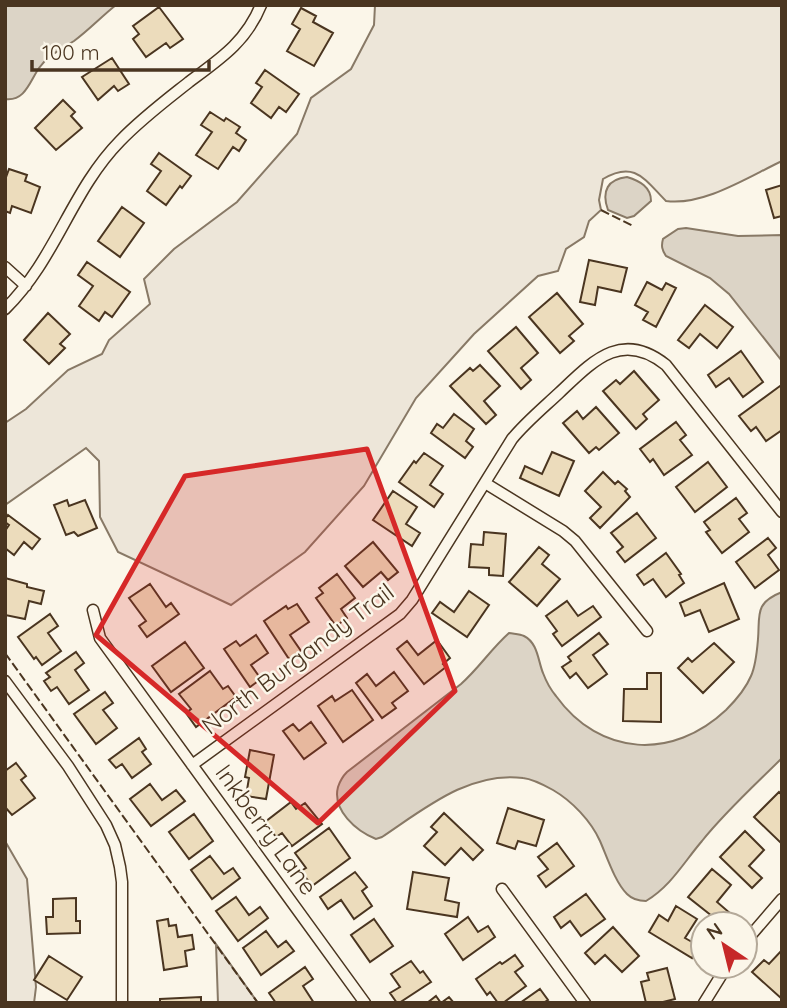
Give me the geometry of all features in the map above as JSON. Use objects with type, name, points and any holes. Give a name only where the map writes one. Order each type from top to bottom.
[{"type":"street","points":[[5,309],[26,286],[55,242],[82,191],[118,142],[148,114],[229,52],[249,30],[261,5]]},
{"type":"street","points":[[5,267],[26,286]]},
{"type":"street","name":"North Burgandy Trail","points":[[192,765],[400,614],[412,600],[512,439],[592,363],[608,352],[635,349],[657,357],[666,365],[782,512]]},
{"type":"street","points":[[485,482],[575,541],[647,631]]},
{"type":"street","name":"Inkberry Lane","points":[[93,610],[100,638],[365,1003]]},
{"type":"street","points":[[5,681],[99,812],[115,845],[122,883],[122,1003]]},
{"type":"street","points":[[502,889],[585,1003]]},
{"type":"street","points":[[759,926],[782,899]]},
{"type":"street","points":[[704,1003],[718,980]]},
{"type":"highlighted area","points":[[367,449],[455,691],[318,823],[96,635],[185,476]]},
{"type":"shaded area","points":[[5,5],[116,5],[80,37],[47,59],[22,94],[5,99]]},
{"type":"shaded area","points":[[375,5],[782,5],[782,161],[726,189],[680,201],[666,201],[639,175],[631,172],[623,171],[603,179],[599,200],[601,210],[589,221],[584,237],[566,249],[558,271],[538,276],[474,334],[416,398],[364,486],[305,552],[231,605],[118,552],[100,517],[99,461],[86,448],[5,505],[5,423],[26,409],[68,370],[102,354],[109,340],[150,304],[144,279],[174,249],[237,202],[297,134],[311,98],[351,69],[374,25]]},
{"type":"shaded area","points":[[627,177],[644,185],[651,201],[634,216],[627,218],[608,210],[605,197],[611,183]]},
{"type":"shaded area","points":[[678,229],[738,236],[782,235],[782,361],[729,294],[710,278],[666,256],[662,248],[663,239]]},
{"type":"shaded area","points":[[782,592],[782,758],[721,819],[670,881],[646,901],[633,898],[623,889],[592,826],[580,812],[560,795],[531,780],[503,777],[466,786],[431,804],[376,839],[361,831],[342,811],[337,796],[339,785],[346,774],[461,684],[509,633],[529,639],[552,691],[574,716],[594,731],[615,740],[638,745],[661,744],[683,737],[705,726],[726,710],[744,689],[755,663],[760,611],[767,601]]},
{"type":"shaded area","points":[[5,841],[27,879],[36,987],[34,1003],[5,1003]]},
{"type":"shaded area","points":[[216,944],[258,1003],[218,1003]]},
{"type":"building","points":[[159,7],[183,39],[170,48],[166,43],[146,57],[133,39],[139,34],[133,26]]},
{"type":"building","points":[[301,8],[316,16],[313,22],[333,33],[314,66],[287,51],[300,29],[292,24]]},
{"type":"building","points":[[112,58],[129,84],[118,91],[114,86],[98,100],[82,77]]},
{"type":"building","points":[[265,70],[299,94],[286,112],[279,107],[271,118],[251,103],[262,87],[256,83]]},
{"type":"building","points":[[63,100],[75,112],[71,116],[82,128],[56,150],[35,128]]},
{"type":"building","points":[[210,112],[240,127],[236,133],[246,140],[239,151],[233,147],[218,169],[196,155],[212,132],[201,125]]},
{"type":"building","points":[[159,153],[191,176],[166,205],[147,191],[161,171],[151,164]]},
{"type":"building","points":[[9,169],[27,175],[25,181],[40,187],[31,213],[12,206],[10,213],[5,211],[5,180]]},
{"type":"building","points":[[782,185],[782,216],[774,218],[766,190]]},
{"type":"building","points":[[122,207],[144,223],[120,257],[98,241]]},
{"type":"building","points":[[589,260],[627,268],[621,292],[598,287],[595,305],[580,302]]},
{"type":"building","points":[[87,262],[130,292],[112,317],[105,312],[99,321],[79,306],[93,286],[78,275]]},
{"type":"building","points":[[647,282],[662,290],[666,283],[676,288],[656,327],[643,320],[648,312],[635,305]]},
{"type":"building","points":[[557,293],[583,324],[569,336],[574,341],[560,353],[529,317]]},
{"type":"building","points":[[705,305],[733,327],[717,348],[700,334],[689,348],[678,340]]},
{"type":"building","points":[[48,313],[70,334],[60,344],[65,348],[49,364],[24,340]]},
{"type":"building","points":[[516,327],[538,353],[521,368],[531,380],[521,389],[488,351]]},
{"type":"building","points":[[741,351],[763,382],[743,397],[729,378],[716,387],[708,375]]},
{"type":"building","points":[[480,365],[500,386],[484,401],[496,415],[486,424],[450,386],[470,368],[473,371]]},
{"type":"building","points":[[634,371],[659,400],[643,414],[647,419],[636,429],[603,391],[616,380],[620,384]]},
{"type":"building","points":[[780,386],[782,430],[766,441],[756,427],[751,431],[739,416]]},
{"type":"building","points":[[596,407],[619,433],[599,450],[596,447],[589,453],[563,423],[577,411],[583,419]]},
{"type":"building","points":[[454,414],[474,429],[466,441],[473,447],[465,458],[431,433],[437,424],[443,428]]},
{"type":"building","points":[[676,422],[686,435],[680,440],[692,455],[664,475],[653,459],[650,462],[640,449]]},
{"type":"building","points":[[552,452],[574,461],[559,496],[520,478],[525,466],[542,474]]},
{"type":"building","points":[[424,453],[443,466],[430,485],[443,494],[434,507],[399,482],[414,461],[416,463]]},
{"type":"building","points":[[708,462],[727,487],[695,512],[676,487]]},
{"type":"building","points":[[603,472],[615,484],[618,481],[627,489],[625,491],[630,497],[600,528],[590,518],[601,507],[585,491]]},
{"type":"building","points":[[393,491],[417,507],[406,524],[420,533],[412,546],[373,520]]},
{"type":"building","points":[[736,498],[747,513],[739,519],[749,532],[722,553],[706,532],[710,530],[704,522]]},
{"type":"building","points":[[67,500],[69,506],[85,500],[97,528],[78,536],[74,532],[66,535],[54,505]]},
{"type":"building","points":[[637,513],[656,538],[625,562],[617,552],[623,547],[611,533]]},
{"type":"building","points":[[8,515],[40,539],[32,549],[24,542],[14,555],[5,548],[5,531],[9,525],[5,519]]},
{"type":"building","points":[[484,532],[506,534],[503,576],[489,575],[489,568],[469,567],[471,544],[483,545]]},
{"type":"building","points":[[768,538],[776,548],[768,555],[779,570],[755,588],[736,562]]},
{"type":"building","points":[[373,542],[398,572],[388,580],[381,572],[363,587],[345,566]]},
{"type":"building","points":[[539,547],[549,555],[542,564],[560,579],[537,606],[509,582]]},
{"type":"building","points":[[666,553],[684,583],[666,597],[653,579],[644,585],[637,575]]},
{"type":"building","points":[[337,574],[355,598],[341,609],[347,618],[336,626],[316,598],[323,593],[319,588]]},
{"type":"building","points":[[5,578],[44,591],[41,604],[29,601],[25,619],[5,615]]},
{"type":"building","points":[[724,583],[739,619],[709,632],[700,610],[685,616],[680,603]]},
{"type":"building","points":[[150,584],[166,607],[171,603],[179,614],[147,637],[139,626],[146,621],[129,598]]},
{"type":"building","points":[[469,591],[489,605],[467,637],[432,613],[440,602],[454,612]]},
{"type":"building","points":[[567,601],[578,616],[593,606],[601,617],[562,646],[553,634],[557,631],[546,616]]},
{"type":"building","points":[[297,604],[309,622],[290,635],[301,651],[289,659],[264,621],[286,606],[288,609]]},
{"type":"building","points":[[50,614],[58,626],[48,633],[61,651],[42,665],[36,657],[34,659],[18,637]]},
{"type":"building","points":[[599,633],[608,644],[593,655],[607,674],[588,688],[576,673],[570,678],[562,667],[571,661],[568,657]]},
{"type":"building","points":[[256,635],[268,653],[251,665],[261,679],[250,687],[224,649],[236,641],[240,646]]},
{"type":"building","points":[[437,640],[450,658],[443,664],[446,667],[424,684],[397,649],[407,641],[418,655]]},
{"type":"building","points":[[185,642],[204,668],[171,692],[152,666]]},
{"type":"building","points":[[714,643],[734,662],[703,693],[678,668],[688,658],[692,662]]},
{"type":"building","points":[[76,652],[84,663],[75,670],[89,690],[69,704],[57,687],[51,691],[44,681],[50,677],[46,673]]},
{"type":"building","points":[[210,671],[223,689],[228,686],[236,697],[196,727],[186,713],[191,709],[179,694]]},
{"type":"building","points":[[394,672],[408,691],[392,703],[396,708],[382,718],[356,683],[367,674],[376,686]]},
{"type":"building","points":[[647,673],[661,673],[661,722],[623,721],[624,689],[647,689]]},
{"type":"building","points":[[352,690],[373,720],[343,742],[318,706],[332,696],[335,701]]},
{"type":"building","points":[[105,692],[113,703],[103,710],[117,728],[96,744],[74,714]]},
{"type":"building","points":[[311,722],[326,743],[304,759],[283,731],[293,724],[299,731]]},
{"type":"building","points":[[139,738],[146,749],[142,752],[151,764],[132,778],[122,764],[116,768],[109,760]]},
{"type":"building","points":[[250,750],[274,755],[266,799],[246,796],[249,778],[245,777]]},
{"type":"building","points":[[16,763],[26,776],[21,780],[35,798],[12,815],[5,807],[5,771]]},
{"type":"building","points":[[150,784],[162,800],[176,790],[185,801],[151,826],[130,799]]},
{"type":"building","points":[[779,792],[782,795],[782,844],[754,817]]},
{"type":"building","points":[[291,802],[296,809],[305,803],[322,824],[292,846],[282,833],[276,837],[265,822]]},
{"type":"building","points":[[508,808],[544,820],[536,846],[518,841],[515,849],[497,843]]},
{"type":"building","points":[[444,813],[483,850],[473,860],[461,848],[445,865],[424,846],[437,832],[431,827]]},
{"type":"building","points":[[194,814],[213,841],[189,859],[169,832]]},
{"type":"building","points":[[329,828],[350,858],[312,886],[301,871],[306,868],[295,853]]},
{"type":"building","points":[[745,831],[764,850],[749,866],[762,878],[752,888],[720,857]]},
{"type":"building","points":[[557,843],[574,866],[546,887],[538,876],[548,869],[538,857]]},
{"type":"building","points":[[210,856],[224,874],[233,868],[240,878],[212,899],[191,870]]},
{"type":"building","points":[[712,869],[731,885],[717,902],[726,910],[704,910],[688,897]]},
{"type":"building","points":[[355,872],[367,887],[362,891],[372,906],[354,919],[341,900],[328,909],[320,897]]},
{"type":"building","points":[[413,872],[449,878],[445,900],[459,903],[457,917],[407,909]]},
{"type":"building","points":[[586,894],[605,919],[581,936],[570,921],[561,928],[554,917]]},
{"type":"building","points":[[236,897],[249,915],[260,907],[268,918],[238,941],[216,911]]},
{"type":"building","points":[[76,898],[76,921],[80,921],[80,933],[47,934],[46,917],[53,917],[53,899]]},
{"type":"building","points":[[676,906],[689,914],[689,932],[685,938],[689,940],[689,956],[649,932],[659,915],[668,921]]},
{"type":"building","points":[[468,917],[478,932],[488,926],[495,937],[463,960],[445,934]]},
{"type":"building","points":[[168,919],[169,926],[176,925],[178,937],[192,935],[194,949],[185,951],[187,966],[164,970],[157,921]]},
{"type":"building","points":[[374,919],[393,946],[370,962],[351,935]]},
{"type":"building","points":[[613,927],[639,956],[622,972],[605,955],[595,964],[585,953]]},
{"type":"building","points":[[266,931],[278,947],[286,941],[294,951],[261,975],[243,948]]},
{"type":"building","points":[[782,950],[782,999],[759,978],[759,965],[764,960],[769,964]]},
{"type":"building","points":[[515,955],[523,966],[515,972],[526,986],[503,1003],[498,1003],[490,992],[487,995],[476,979]]},
{"type":"building","points":[[49,956],[82,977],[67,1000],[34,980]]},
{"type":"building","points":[[411,961],[431,982],[397,1003],[390,993],[400,987],[391,974]]},
{"type":"building","points":[[305,967],[313,979],[303,986],[314,1003],[276,1003],[269,993]]},
{"type":"building","points":[[667,968],[675,999],[646,1003],[641,982],[649,980],[647,973]]},
{"type":"building","points":[[540,989],[548,1000],[543,1003],[520,1003]]},
{"type":"building","points":[[436,996],[441,1003],[427,1003]]},
{"type":"building","points":[[201,997],[201,1003],[160,1003],[160,999]]},
{"type":"building","points":[[449,997],[454,1003],[441,1003]]},
{"type":"fence","points":[[601,210],[633,226]]},
{"type":"fence","points":[[5,653],[258,1003]]}]
